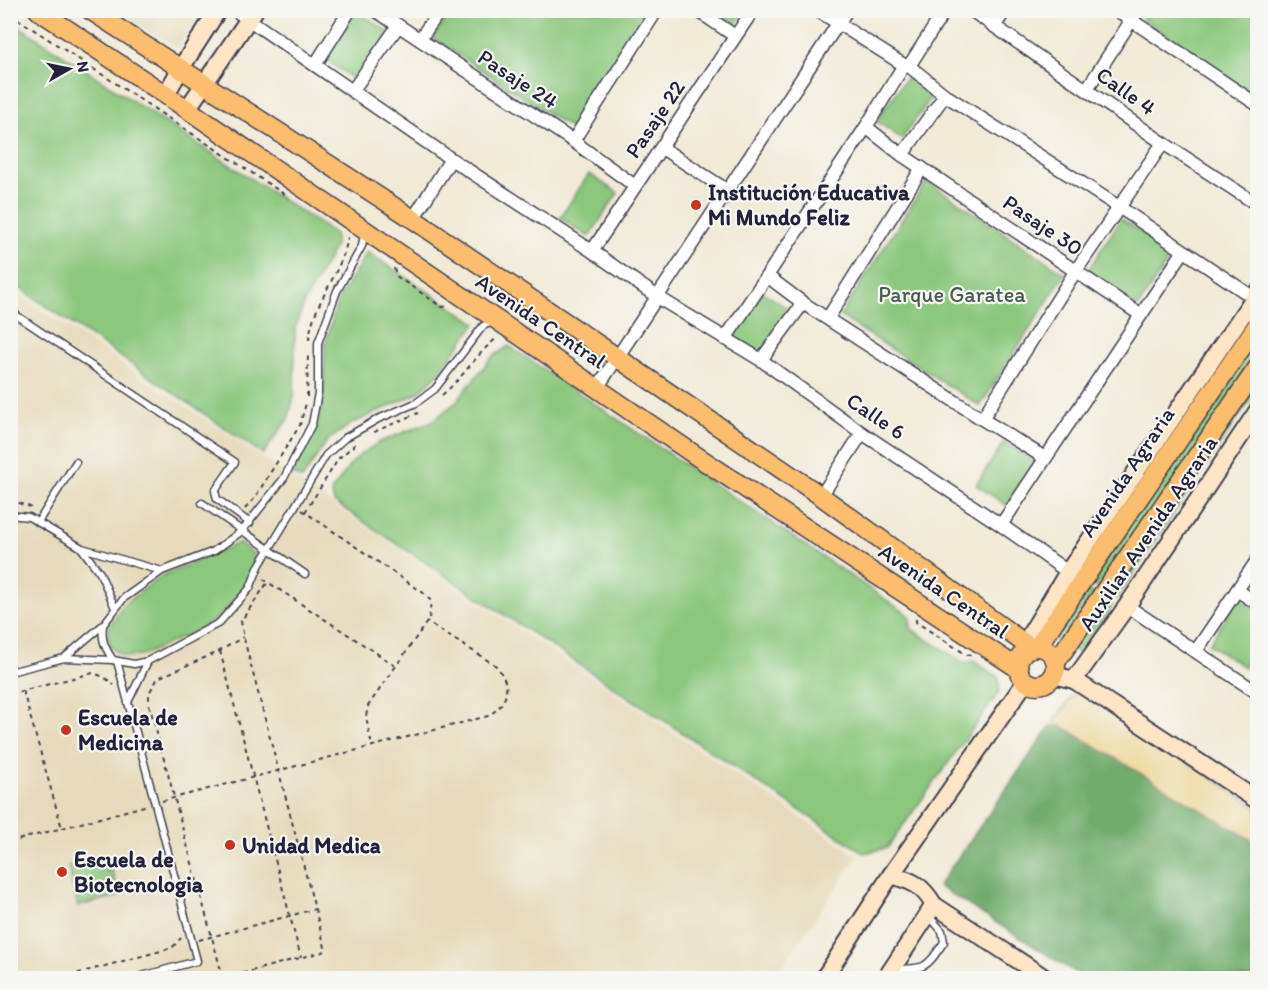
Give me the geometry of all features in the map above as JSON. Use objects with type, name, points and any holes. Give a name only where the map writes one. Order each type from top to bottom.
[{"type":"main road","name":"Avenida Central","points":[[38,10],[188,109],[356,234],[497,320],[1022,675]]},
{"type":"main road","name":"Avenida Central","points":[[90,10],[413,219],[821,496],[1034,647]]},
{"type":"main road","name":"Avenida Agraria","points":[[1034,647],[1257,324]]},
{"type":"main road","points":[[1055,669],[1049,651],[1034,647],[1021,656],[1022,675],[1031,684],[1044,684],[1055,669],[1257,367]]},
{"type":"street","points":[[166,94],[218,10]]},
{"type":"street","points":[[315,65],[350,10]]},
{"type":"street","name":"Pasaje 24","points":[[375,10],[573,141],[635,186]]},
{"type":"street","points":[[420,39],[440,10]]},
{"type":"street","points":[[573,141],[657,10]]},
{"type":"street","points":[[697,10],[735,36]]},
{"type":"street","name":"Pasaje 22","points":[[592,250],[753,10]]},
{"type":"street","points":[[818,10],[838,25],[907,66],[945,95],[1119,207],[1183,252],[1256,295]]},
{"type":"street","points":[[597,388],[848,10]]},
{"type":"street","points":[[725,339],[945,10]]},
{"type":"street","name":"Calle 4","points":[[971,10],[1257,205]]},
{"type":"street","points":[[994,26],[1006,10]]},
{"type":"street","points":[[1116,10],[1135,16],[1257,105]]},
{"type":"street","points":[[188,109],[246,14]]},
{"type":"street","name":"Calle 6","points":[[246,14],[451,159],[592,250],[658,298],[761,360],[862,433],[1068,572]]},
{"type":"street","points":[[1087,89],[1135,16]]},
{"type":"street","points":[[353,90],[398,26]]},
{"type":"street","points":[[902,155],[945,95]]},
{"type":"street","name":"Pasaje 30","points":[[866,127],[902,155],[1141,315]]},
{"type":"street","points":[[982,419],[1075,272],[1163,143]]},
{"type":"street","points":[[662,148],[728,191]]},
{"type":"street","points":[[413,219],[451,159]]},
{"type":"street","points":[[828,318],[922,168]]},
{"type":"street","points":[[1001,525],[1183,252]]},
{"type":"street","points":[[767,276],[803,303],[1045,458]]},
{"type":"street","name":"Auxiliar Avenida Agraria","points":[[1034,647],[1031,633],[1068,572],[1256,295]]},
{"type":"street","points":[[761,360],[803,303]]},
{"type":"street","name":"Auxiliar Avenida Agraria","points":[[1074,680],[1127,606],[1257,410]]},
{"type":"street","points":[[821,496],[862,433]]},
{"type":"street","points":[[1196,651],[1257,559]]},
{"type":"street","points":[[1237,590],[1257,604]]},
{"type":"street","points":[[1127,606],[1257,693]]},
{"type":"street","points":[[1055,669],[1257,801]]},
{"type":"street","points":[[824,978],[1022,675]]},
{"type":"street","points":[[891,875],[910,880],[925,890],[931,910],[1045,978]]},
{"type":"street","points":[[870,978],[891,975],[931,910]]},
{"type":"lane","points":[[64,658],[103,625],[124,598],[162,572],[214,550],[242,531],[284,478],[312,424],[318,393],[318,343],[337,291],[362,246],[356,234]]},
{"type":"lane","points":[[10,311],[235,462],[215,491],[217,499],[250,523]]},
{"type":"lane","points":[[10,672],[64,658],[134,664],[148,661],[219,623],[250,588],[269,549],[326,455],[378,419],[416,403],[435,389],[483,326],[497,320]]},
{"type":"lane","points":[[38,522],[76,462]]},
{"type":"lane","points":[[202,503],[305,574]]},
{"type":"lane","points":[[10,515],[29,517],[82,548],[162,572]]},
{"type":"lane","points":[[82,548],[100,573],[115,608]]},
{"type":"lane","points":[[103,625],[102,634],[105,647],[115,661],[128,703],[197,961],[135,978]]},
{"type":"lane","points":[[128,703],[148,661]]},
{"type":"lane","points":[[891,975],[928,965],[944,942],[942,931],[931,910]]},
{"type":"path","points":[[309,342],[311,323],[356,234]]},
{"type":"path","points":[[239,515],[254,499],[300,425],[307,399],[308,352]]},
{"type":"path","points":[[10,500],[43,513]]},
{"type":"path","points":[[295,505],[425,594],[430,601],[431,611],[427,622],[368,706],[366,717],[372,746]]},
{"type":"path","points":[[256,574],[396,666]]},
{"type":"path","points":[[243,636],[220,651],[158,678],[149,693],[149,704],[224,978],[326,951],[243,636],[241,621],[268,582]]},
{"type":"path","points":[[10,842],[488,716],[497,710],[504,702],[507,682],[502,672],[495,665],[427,622]]},
{"type":"path","points":[[220,651],[301,958]]},
{"type":"path","points":[[10,694],[93,673],[104,677],[116,687]]},
{"type":"path","points":[[23,691],[62,828]]},
{"type":"path","points":[[192,942],[315,909]]},
{"type":"path","points":[[60,978],[171,948],[182,937]]},
{"type":"shaded area","points":[[113,11],[203,11],[178,48]]},
{"type":"shaded area","points":[[10,289],[858,856],[774,978],[11,978]]},
{"type":"green space","points":[[357,11],[390,33],[356,81],[324,58]]},
{"type":"green space","points":[[451,11],[653,11],[578,133],[433,38]]},
{"type":"green space","points":[[705,11],[745,11],[732,29]]},
{"type":"green space","points":[[1148,11],[1257,11],[1257,98],[1142,19]]},
{"type":"green space","points":[[11,21],[335,234],[335,246],[304,303],[295,329],[294,397],[288,419],[263,454],[11,282]]},
{"type":"green space","points":[[907,77],[933,95],[902,139],[876,121]]},
{"type":"green space","points":[[589,174],[618,193],[589,237],[560,218]]},
{"type":"green space","name":"Parque Garatea","points":[[927,181],[1065,274],[980,406],[840,316]]},
{"type":"green space","points":[[1121,219],[1173,253],[1138,307],[1086,273]]},
{"type":"green space","points":[[367,252],[476,323],[439,373],[418,393],[353,423],[327,441],[302,479],[292,474],[318,425],[324,389],[325,344],[338,300]]},
{"type":"green space","points":[[763,292],[790,310],[759,356],[732,337]]},
{"type":"green space","points":[[1257,330],[1257,362],[1103,592],[1088,582]]},
{"type":"green space","points":[[509,346],[910,616],[911,629],[964,663],[973,661],[999,678],[999,692],[887,848],[864,853],[334,502],[331,492],[350,465],[361,454],[380,442],[432,421],[455,403],[492,357]]},
{"type":"green space","points":[[1257,373],[1257,390],[1116,599],[1109,593]]},
{"type":"green space","points":[[1004,442],[1036,463],[1008,506],[976,485]]},
{"type":"green space","points":[[239,543],[254,555],[251,573],[235,600],[210,624],[144,654],[125,656],[110,646],[108,629],[124,604],[162,576]]},
{"type":"green space","points":[[1085,588],[1098,597],[1064,646],[1052,638]]},
{"type":"green space","points":[[1239,598],[1257,610],[1257,646],[1244,667],[1209,644]]},
{"type":"green space","points":[[1103,600],[1112,606],[1080,654],[1072,649]]},
{"type":"green space","points":[[1060,725],[1257,843],[1257,978],[1084,978],[938,886],[1050,727]]},
{"type":"green space","points":[[104,857],[107,871],[112,870],[119,896],[78,906],[68,866]]},
{"type":"sand","points":[[1078,689],[1257,808],[1257,843],[1060,725],[1050,727]]},
{"type":"place","name":"Institución Educativa Mi Mundo Feliz","points":[[696,205]]},
{"type":"place","name":"Escuela de Medicina","points":[[66,730]]},
{"type":"place","name":"Unidad Medica","points":[[230,845]]},
{"type":"place","name":"Escuela de Biotecnologia","points":[[62,872]]}]
